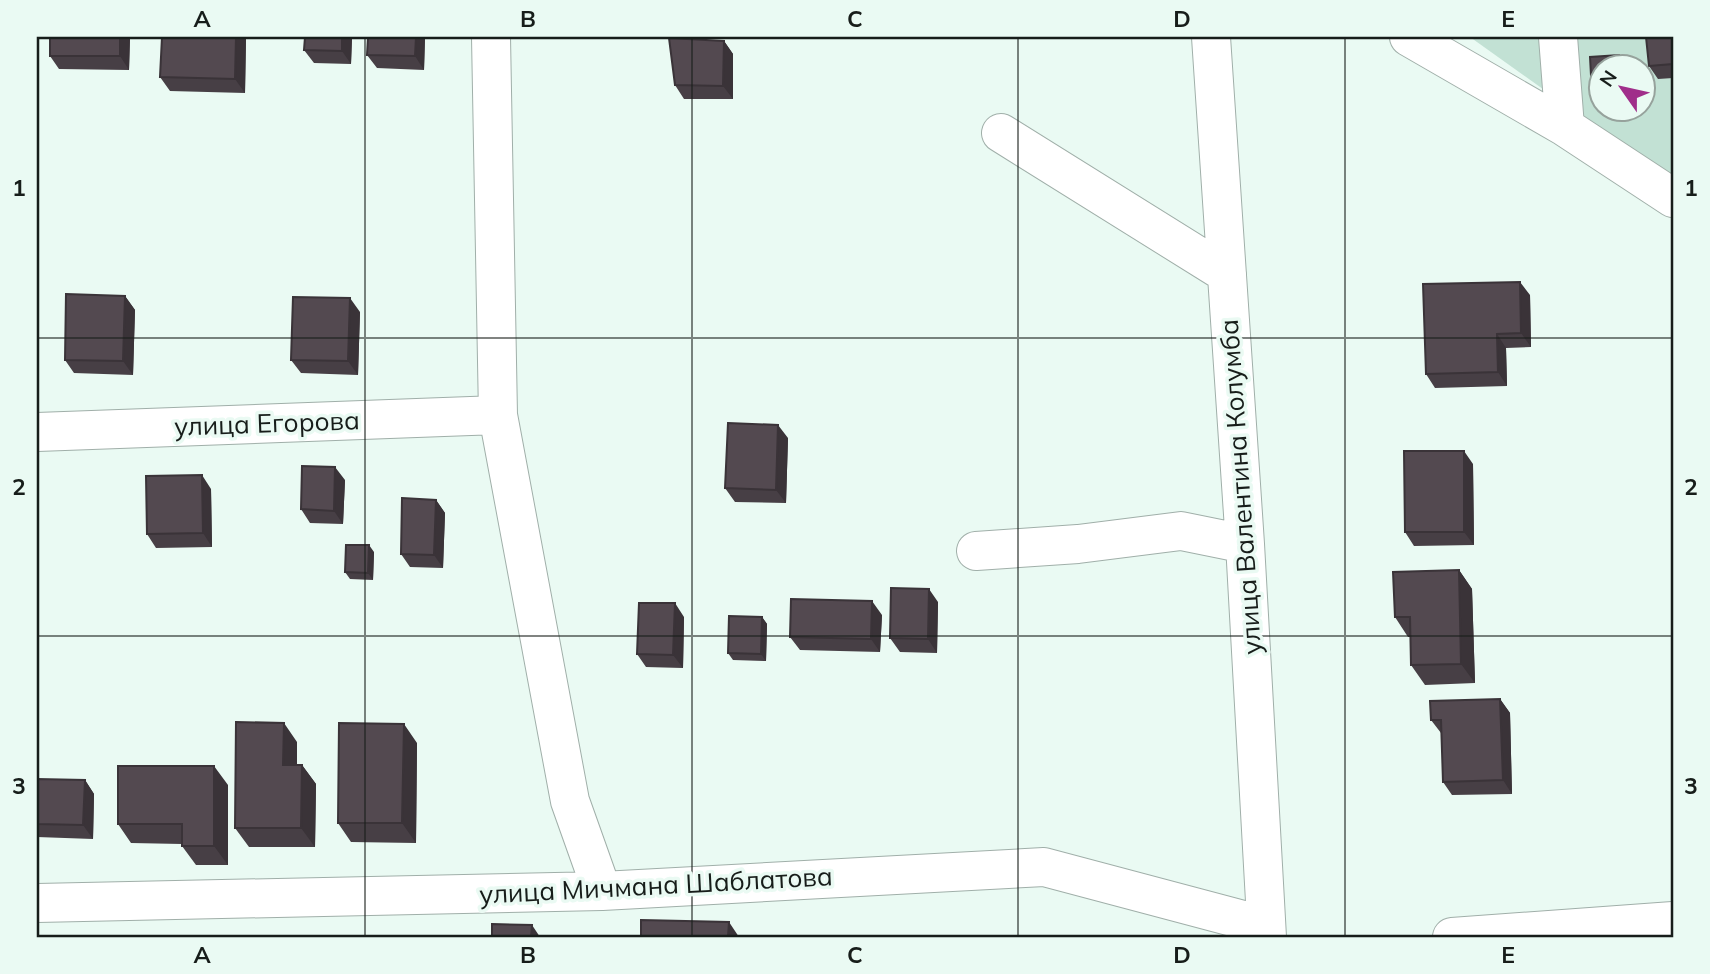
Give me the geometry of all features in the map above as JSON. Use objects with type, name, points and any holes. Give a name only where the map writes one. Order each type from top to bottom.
[{"type":"street","points":[[491,37],[498,415],[570,801],[601,891]]},
{"type":"street","name":"улица Валентина Колумба","points":[[1211,37],[1245,544],[1267,932]]},
{"type":"street","points":[[1409,37],[1565,127],[1673,198]]},
{"type":"street","points":[[1558,37],[1565,127]]},
{"type":"street","points":[[1001,133],[1227,274]]},
{"type":"street","name":"улица Егорова","points":[[37,432],[498,415]]},
{"type":"street","points":[[976,551],[1078,544],[1181,531],[1245,544]]},
{"type":"street","name":"улица Мичмана Шаблатова","points":[[37,903],[601,891],[1044,867],[1267,932]]},
{"type":"street","points":[[1452,937],[1673,921]]},
{"type":"green space","points":[[1470,37],[1673,37],[1673,182],[1589,122],[1658,122],[1658,52],[1588,52],[1588,121]]},
{"type":"building","points":[[50,37],[120,37],[120,56],[50,56]]},
{"type":"building","points":[[162,37],[236,37],[235,79],[160,77]]},
{"type":"building","points":[[305,37],[342,37],[342,51],[304,50]]},
{"type":"building","points":[[368,37],[416,37],[415,56],[367,55]]},
{"type":"building","points":[[1646,37],[1673,37],[1673,64],[1658,65],[1658,52],[1648,52]]},
{"type":"building","points":[[669,38],[724,41],[723,86],[675,85]]},
{"type":"building","points":[[1520,282],[1521,333],[1497,334],[1498,372],[1426,374],[1423,284]]},
{"type":"building","points":[[66,294],[125,296],[123,361],[65,360]]},
{"type":"building","points":[[293,297],[350,298],[348,361],[291,360]]},
{"type":"building","points":[[728,423],[778,425],[776,490],[725,488]]},
{"type":"building","points":[[1404,451],[1464,451],[1464,532],[1405,532]]},
{"type":"building","points":[[302,466],[335,467],[334,511],[301,509]]},
{"type":"building","points":[[202,475],[203,533],[147,534],[146,476]]},
{"type":"building","points":[[402,498],[436,500],[434,555],[401,554]]},
{"type":"building","points":[[346,545],[369,545],[368,573],[345,572]]},
{"type":"building","points":[[1459,570],[1461,664],[1411,665],[1410,617],[1395,617],[1393,572]]},
{"type":"building","points":[[891,588],[929,589],[928,639],[890,638]]},
{"type":"building","points":[[791,599],[872,601],[871,639],[790,637]]},
{"type":"building","points":[[639,603],[675,603],[673,655],[637,654]]},
{"type":"building","points":[[729,616],[762,617],[761,654],[728,653]]},
{"type":"building","points":[[1500,699],[1503,780],[1443,782],[1441,720],[1431,720],[1430,701]]},
{"type":"building","points":[[236,722],[284,723],[283,765],[302,765],[301,828],[235,828]]},
{"type":"building","points":[[339,723],[404,724],[402,823],[338,823]]},
{"type":"building","points":[[118,766],[214,766],[214,846],[182,846],[182,824],[118,824]]},
{"type":"building","points":[[37,779],[85,780],[83,825],[37,824]]},
{"type":"building","points":[[641,920],[729,922],[728,937],[641,937]]},
{"type":"building","points":[[492,924],[532,925],[531,937],[492,937]]}]
